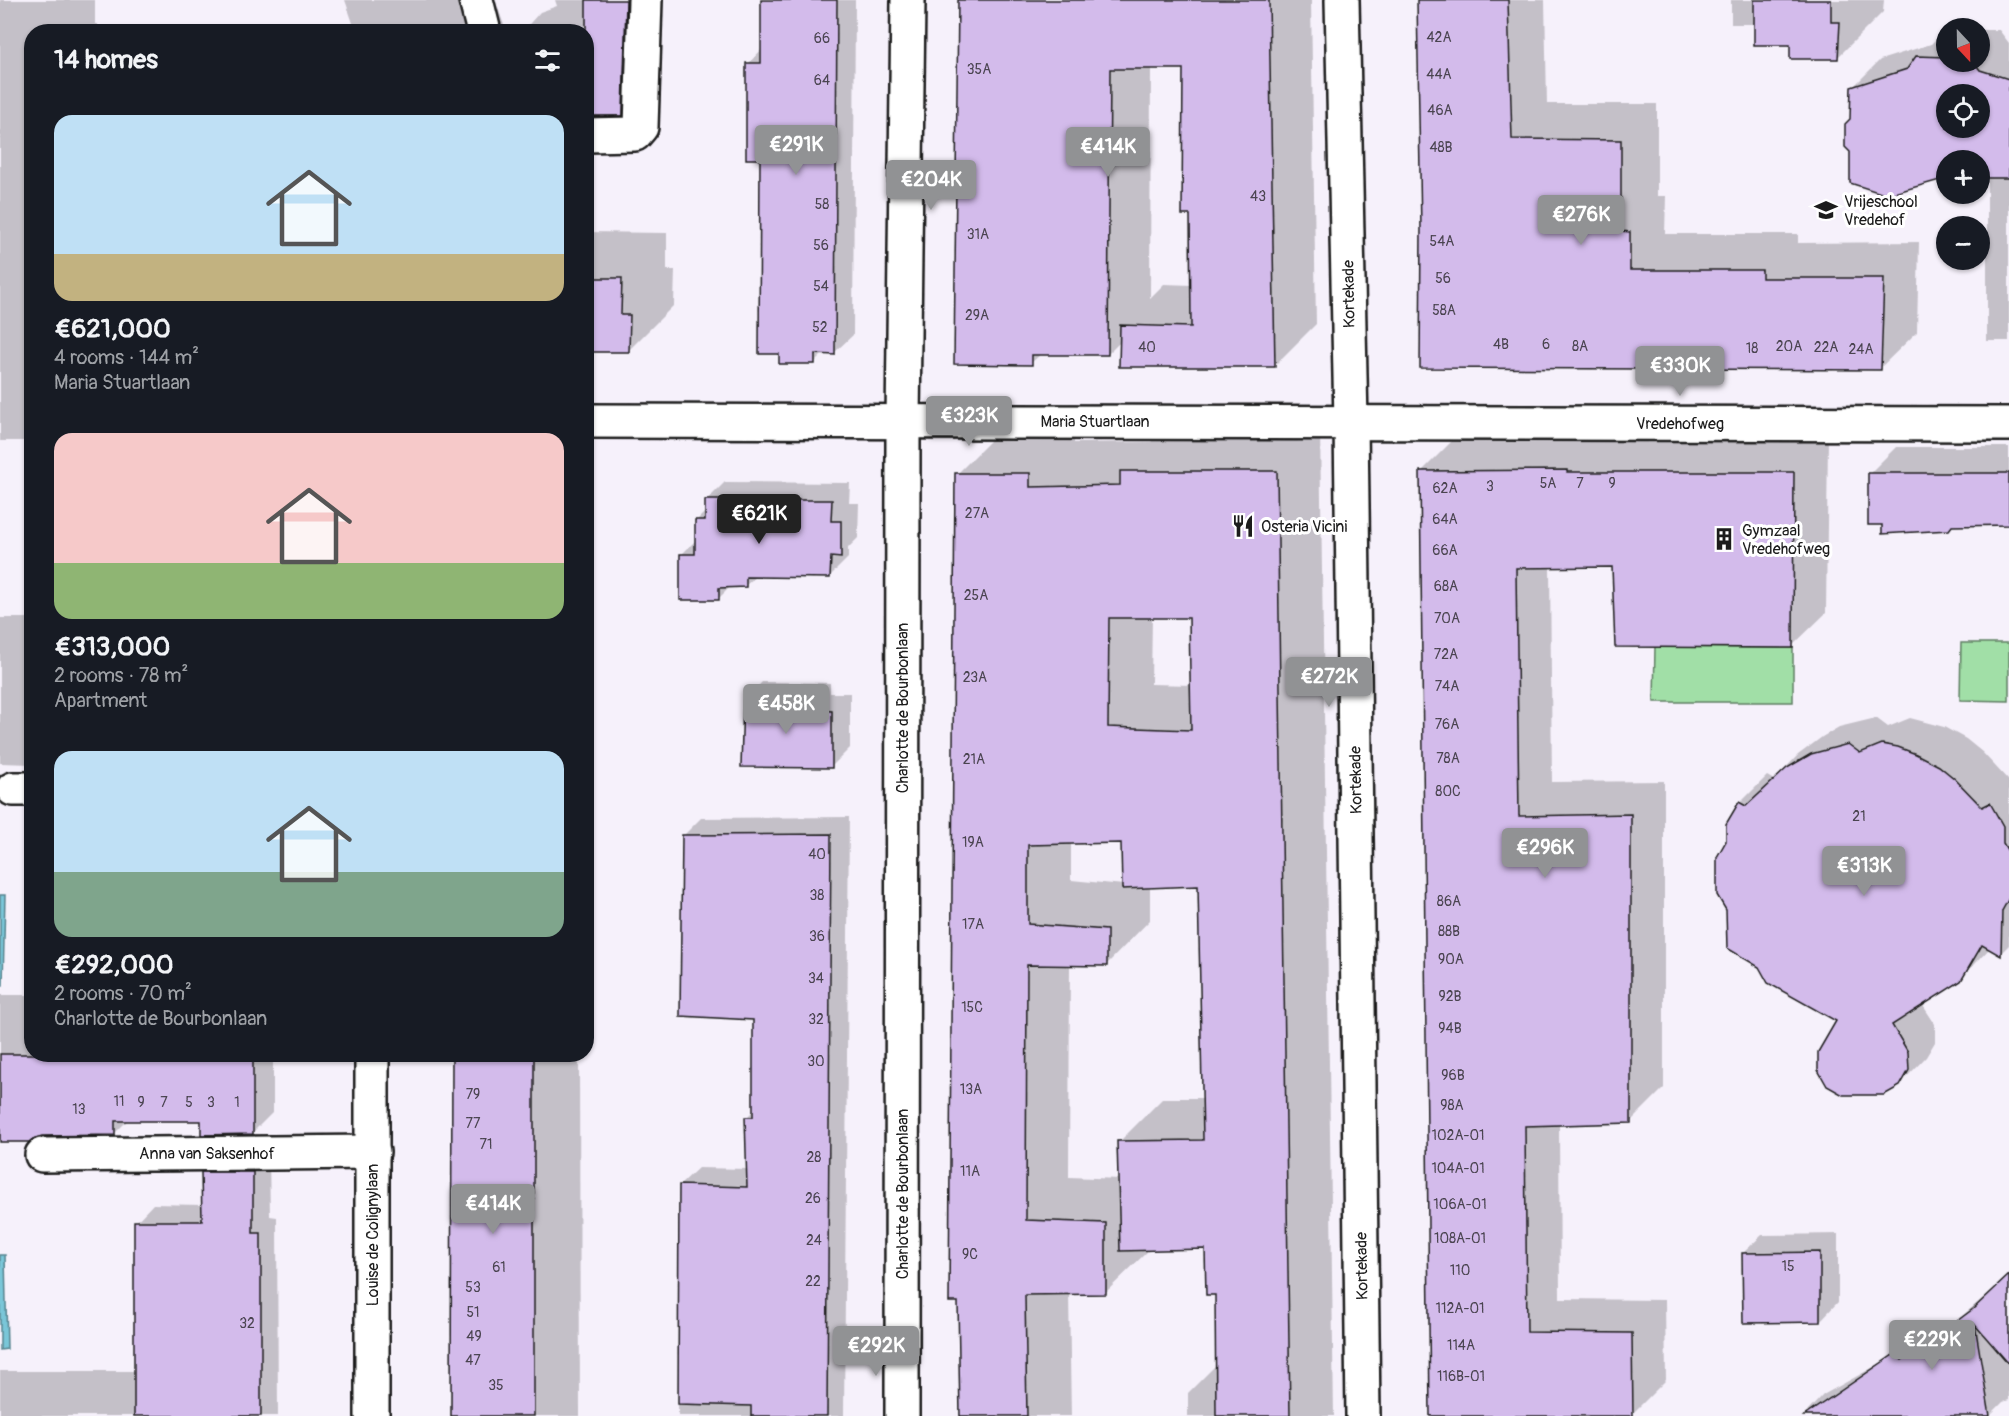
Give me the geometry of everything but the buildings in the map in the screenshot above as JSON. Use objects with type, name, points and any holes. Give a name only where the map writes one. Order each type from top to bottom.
[{"type":"street","points":[[476,0],[482,24]]},
{"type":"street","points":[[594,135],[635,135],[641,127],[645,0]]},
{"type":"street","name":"Charlotte de Bourbonlaan","points":[[902,1416],[903,421],[908,0]]},
{"type":"street","name":"Kortekade","points":[[1342,0],[1351,422],[1363,1416]]},
{"type":"street","name":"Maria Stuartlaan","points":[[594,421],[1351,422]]},
{"type":"street","name":"Vredehofweg","points":[[1351,422],[2009,423]]},
{"type":"street","name":"Louise de Colignylaan","points":[[372,1062],[372,1416]]},
{"type":"street","name":"Anna van Saksenhof","points":[[42,1155],[373,1152]]},
{"type":"green space","points":[[1961,643],[2009,643],[2009,701],[1960,700]]},
{"type":"green space","points":[[1655,647],[1793,648],[1793,702],[1654,702]]},
{"type":"water","points":[[0,895],[5,895],[3,985],[0,985]]},
{"type":"water","points":[[0,1255],[5,1255],[7,1349],[0,1350]]},
{"type":"place","name":"Vrijeschool Vredehof","points":[[1826,210]]},
{"type":"place","name":"Osteria Vicini","points":[[1243,526]]},
{"type":"place","name":"Gymzaal Vredehofweg","points":[[1724,539]]}]
